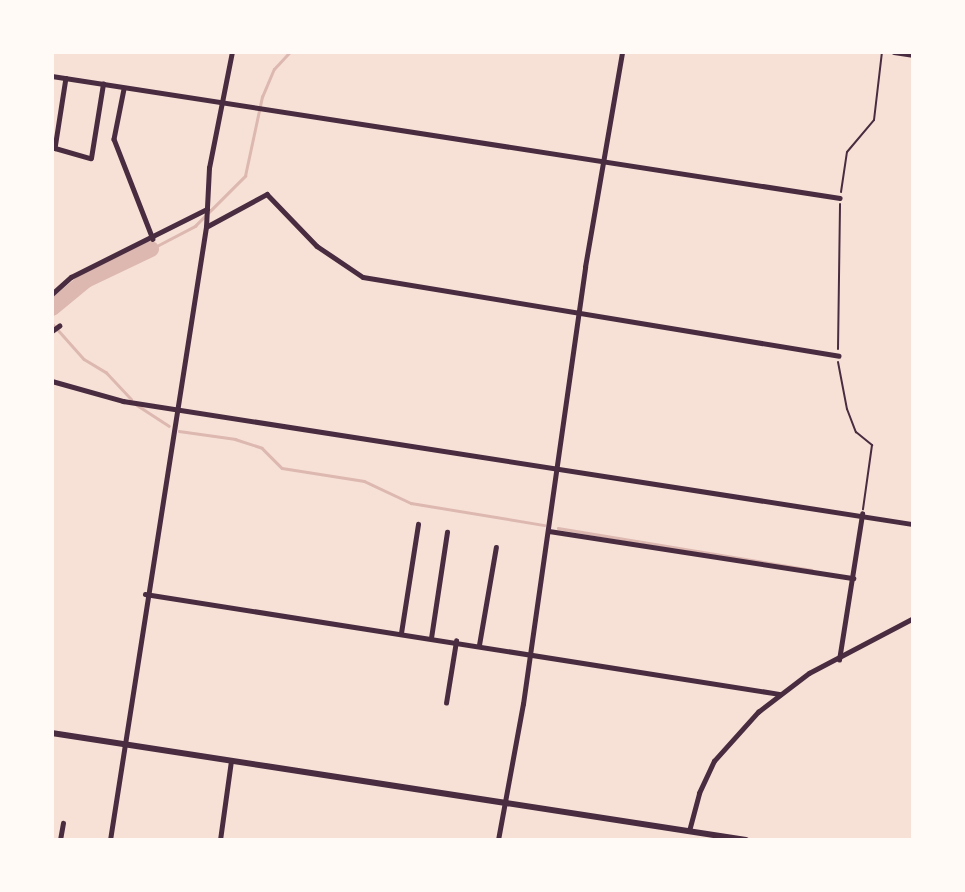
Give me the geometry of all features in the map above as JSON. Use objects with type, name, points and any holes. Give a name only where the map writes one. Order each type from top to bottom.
[{"type":"street","points":[[110,840],[145,594],[178,408],[206,227],[211,160],[224,104],[232,52]]},
{"type":"street","points":[[498,840],[549,531],[602,161],[622,52]]},
{"type":"street","points":[[894,52],[912,55]]},
{"type":"street","points":[[52,76],[124,89],[840,198]]},
{"type":"street","points":[[66,78],[56,148],[91,158],[103,84]]},
{"type":"street","points":[[124,89],[114,139],[153,239]]},
{"type":"street","points":[[206,227],[267,194],[317,246],[362,277],[579,315],[838,356]]},
{"type":"street","points":[[52,294],[71,278],[153,239],[207,209]]},
{"type":"street","points":[[52,331],[59,326]]},
{"type":"street","points":[[52,381],[123,401],[558,466],[862,514],[912,524]]},
{"type":"street","points":[[839,660],[862,514]]},
{"type":"street","points":[[401,633],[418,524]]},
{"type":"street","points":[[549,531],[852,578]]},
{"type":"street","points":[[430,638],[447,532]]},
{"type":"street","points":[[479,645],[496,548]]},
{"type":"street","points":[[145,594],[430,638],[530,651],[780,694]]},
{"type":"street","points":[[689,831],[699,793],[714,762],[736,734],[780,694],[912,619]]},
{"type":"street","points":[[446,703],[456,641]]},
{"type":"street","points":[[52,733],[746,840]]},
{"type":"street","points":[[220,840],[232,761]]},
{"type":"street","points":[[60,840],[62,823]]},
{"type":"path","points":[[862,514],[872,445],[856,432],[847,409],[838,356],[840,198],[847,152],[877,110],[882,52]]},
{"type":"waterway","points":[[151,249],[195,226],[245,176],[262,97],[274,69],[290,52]]},
{"type":"waterway","points":[[52,308],[86,280],[151,249]]},
{"type":"waterway","points":[[52,323],[84,359],[106,372],[131,399]]},
{"type":"waterway","points":[[137,405],[169,426]]},
{"type":"waterway","points":[[179,431],[235,439],[262,448],[282,468],[364,481],[411,503],[544,525]]},
{"type":"waterway","points":[[558,528],[812,570]]}]
